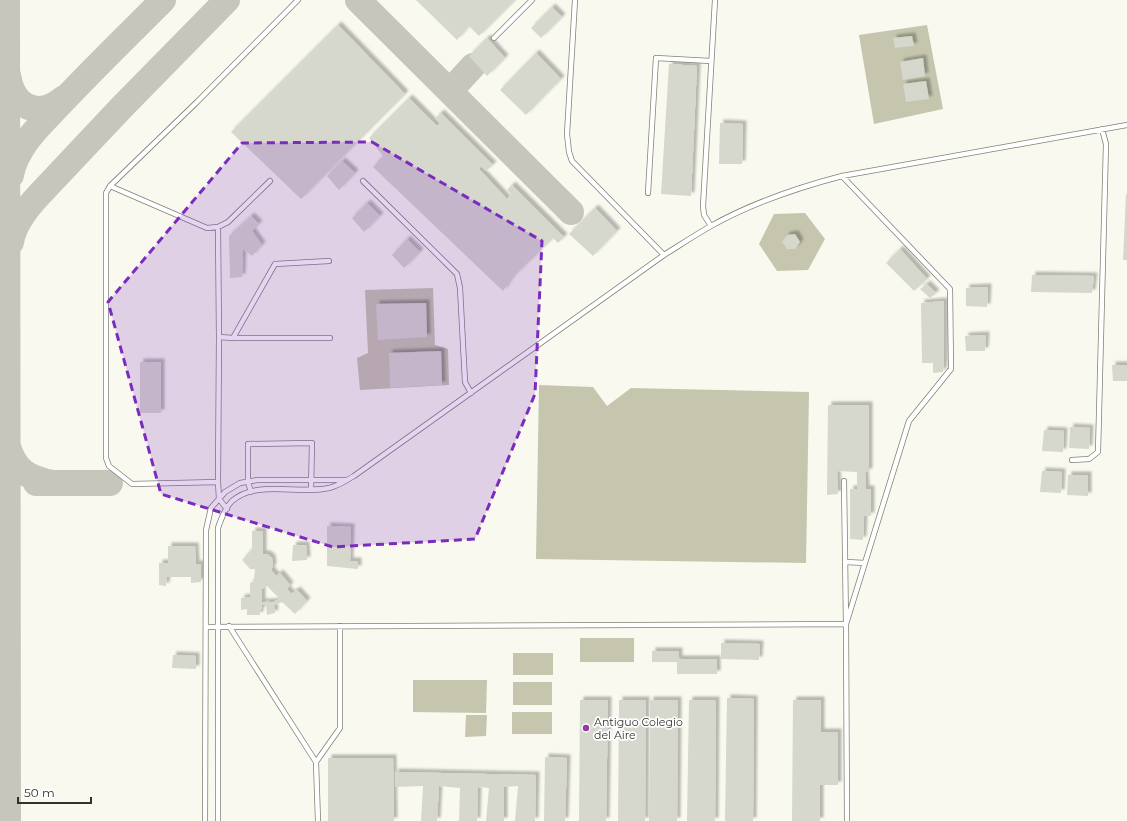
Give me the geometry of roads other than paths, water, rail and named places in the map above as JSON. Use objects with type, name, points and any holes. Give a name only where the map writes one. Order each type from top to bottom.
[{"type":"lane","points":[[218,482],[132,484],[109,466],[106,458],[106,193],[110,186],[197,102],[298,0]]},
{"type":"lane","points":[[494,38],[532,0]]},
{"type":"lane","points":[[575,0],[567,134],[568,152],[572,161],[664,255]]},
{"type":"lane","points":[[711,226],[704,215],[702,206],[715,0]]},
{"type":"lane","points":[[648,193],[656,58],[711,61]]},
{"type":"lane","points":[[218,821],[218,528],[232,502],[246,492],[259,490],[312,490],[328,488],[348,480],[664,255],[711,226],[778,194],[842,176],[1127,125]]},
{"type":"lane","points":[[1072,460],[1089,459],[1098,452],[1106,144],[1102,129]]},
{"type":"lane","points":[[842,176],[950,289],[951,369],[909,422],[846,624]]},
{"type":"lane","points":[[110,186],[207,228],[218,227],[228,222],[270,181]]},
{"type":"lane","points":[[363,181],[457,274],[460,288],[465,382],[471,392]]},
{"type":"lane","points":[[218,227],[218,482],[219,499],[227,509]]},
{"type":"lane","points":[[233,338],[275,264],[329,261]]},
{"type":"lane","points":[[219,337],[330,338]]},
{"type":"lane","points":[[251,492],[248,482],[248,444],[312,443],[312,490]]},
{"type":"lane","points":[[205,821],[206,530],[211,508],[225,492],[240,483],[257,480],[348,480]]},
{"type":"lane","points":[[844,481],[846,562],[847,821]]},
{"type":"lane","points":[[846,562],[865,563]]},
{"type":"lane","points":[[206,627],[846,624]]},
{"type":"lane","points":[[229,626],[316,762],[318,821]]},
{"type":"lane","points":[[316,762],[340,728],[340,626]]},
{"type":"place","name":"Antiguo Colegio del Aire","points":[[586,728]]}]
